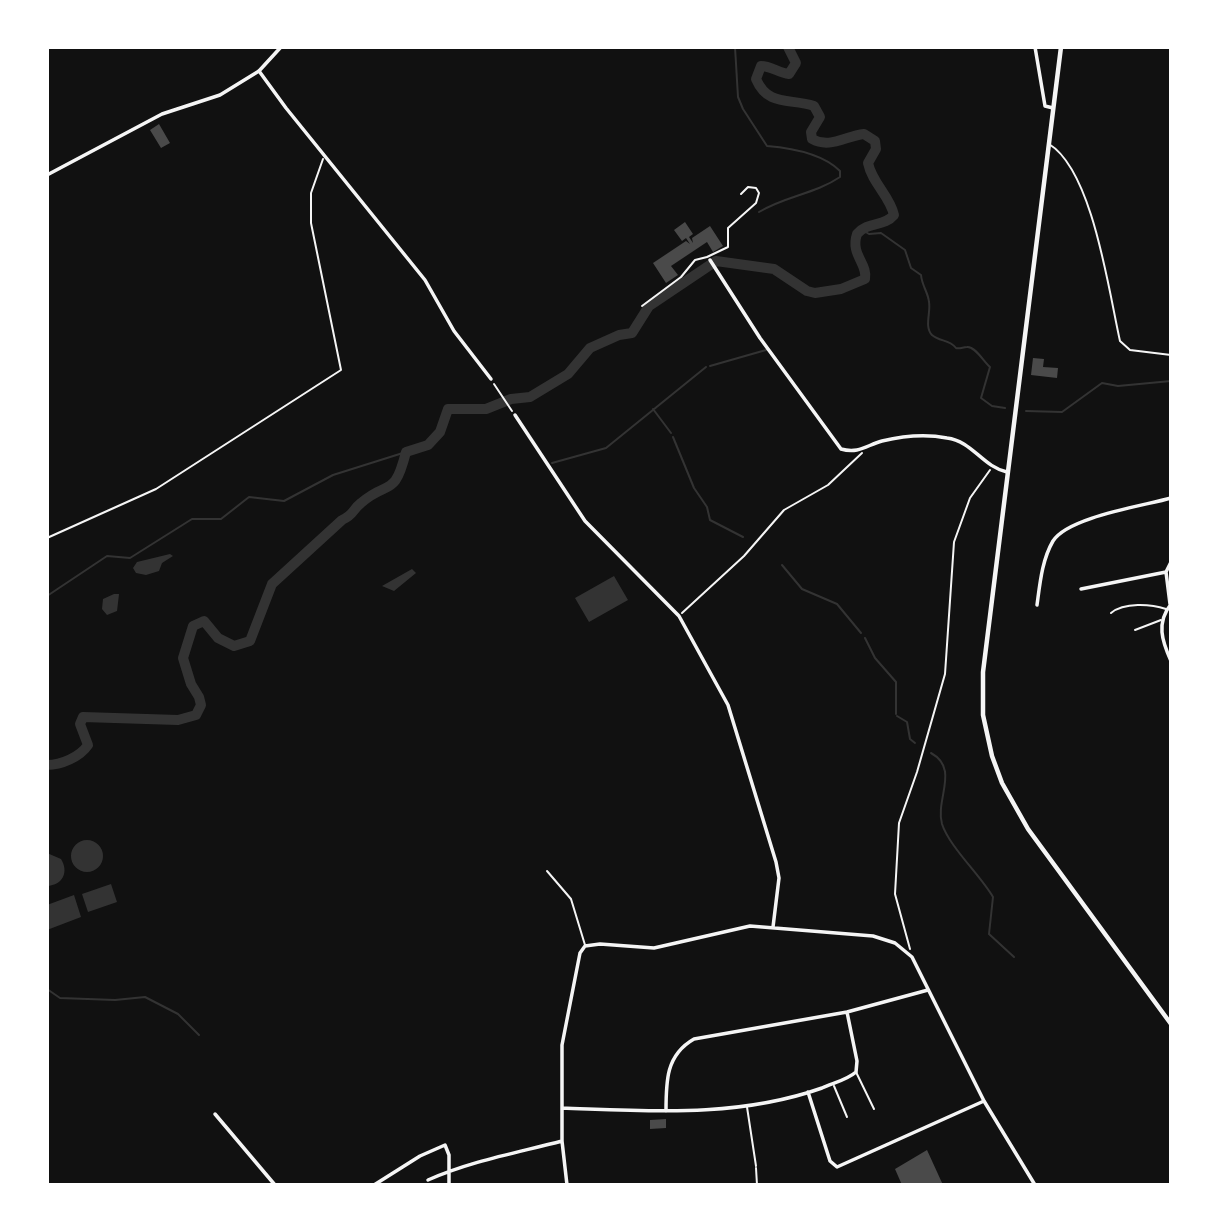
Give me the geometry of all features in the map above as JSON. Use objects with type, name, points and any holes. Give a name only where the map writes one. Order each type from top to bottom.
[{"type":"main road","points":[[1061,47],[984,672],[983,715],[992,756],[1002,783],[1028,829],[1171,1024]]},
{"type":"street","points":[[47,175],[174,109],[204,103],[259,71],[281,47]]},
{"type":"street","points":[[1035,47],[1045,106],[1053,108]]},
{"type":"street","points":[[259,71],[425,280],[454,331],[491,379]]},
{"type":"street","points":[[708,258],[833,441],[848,451],[865,450],[878,442],[903,437],[945,437],[968,445],[992,466],[1009,473]]},
{"type":"street","points":[[515,415],[585,521],[679,616],[728,705],[779,878],[773,926]]},
{"type":"street","points":[[1037,605],[1045,559],[1054,539],[1062,531],[1077,523],[1171,498]]},
{"type":"street","points":[[1171,562],[1166,572],[1169,606],[1160,631],[1171,661]]},
{"type":"street","points":[[1081,589],[1166,572]]},
{"type":"street","points":[[567,1185],[562,1141],[565,1024],[576,961],[585,946],[600,944],[654,948],[727,929],[773,926],[873,936],[895,943],[912,957],[984,1101],[1035,1185]]},
{"type":"street","points":[[666,1111],[671,1063],[677,1051],[694,1038],[846,1012],[928,990]]},
{"type":"street","points":[[562,1108],[706,1111],[747,1107],[808,1092],[856,1072],[858,1061],[846,1012]]},
{"type":"street","points":[[808,1092],[830,1161],[837,1167],[984,1101]]},
{"type":"street","points":[[215,1114],[275,1185]]},
{"type":"street","points":[[428,1180],[449,1170],[562,1141]]},
{"type":"street","points":[[374,1185],[440,1145],[449,1148],[449,1185]]},
{"type":"lane","points":[[1048,143],[1060,151],[1091,216],[1103,254],[1120,341],[1130,350],[1171,355]]},
{"type":"lane","points":[[642,306],[647,299],[681,277],[695,260],[704,255],[708,258],[728,247],[728,228],[756,204],[759,193],[756,188],[748,187],[741,194]]},
{"type":"lane","points":[[1111,612],[1117,608],[1152,604],[1169,606]]},
{"type":"lane","points":[[1135,630],[1162,620]]},
{"type":"lane","points":[[547,871],[571,899],[585,946]]},
{"type":"lane","points":[[856,1072],[874,1109]]},
{"type":"lane","points":[[833,1083],[847,1117]]},
{"type":"lane","points":[[747,1107],[756,1166]]},
{"type":"path","points":[[47,538],[156,489],[341,370],[310,206],[314,182],[325,155]]},
{"type":"path","points":[[491,379],[515,415]]},
{"type":"path","points":[[679,616],[744,556],[784,510],[828,485],[865,450]]},
{"type":"path","points":[[912,957],[895,894],[899,822],[921,761],[945,674],[956,533],[970,498],[992,466]]},
{"type":"path","points":[[756,1166],[757,1185]]},
{"type":"shaded area","points":[[170,554],[173,556],[162,563],[159,571],[146,575],[136,573],[133,568],[137,562]]},
{"type":"shaded area","points":[[412,569],[416,573],[394,591],[382,586]]},
{"type":"shaded area","points":[[614,576],[628,600],[589,622],[575,598]]},
{"type":"shaded area","points":[[119,594],[117,611],[107,615],[102,609],[103,599]]},
{"type":"shaded area","points":[[87,840],[99,844],[103,856],[99,868],[87,872],[75,868],[71,856],[75,844]]},
{"type":"shaded area","points":[[47,853],[61,859],[64,873],[61,880],[47,886]]},
{"type":"shaded area","points":[[111,884],[117,902],[88,912],[82,894]]},
{"type":"shaded area","points":[[74,895],[81,917],[47,930],[47,905]]},
{"type":"building","points":[[159,124],[170,143],[161,148],[150,130]]},
{"type":"building","points":[[685,222],[693,234],[689,237],[693,243],[692,238],[710,226],[723,246],[713,252],[707,242],[671,266],[678,275],[666,283],[653,263],[686,241],[690,244],[686,238],[682,241],[674,230]]},
{"type":"building","points":[[1033,358],[1044,359],[1043,367],[1058,368],[1057,378],[1031,375]]},
{"type":"building","points":[[666,1119],[666,1128],[650,1129],[650,1120]]},
{"type":"building","points":[[927,1150],[943,1185],[902,1185],[895,1169]]},
{"type":"waterway","points":[[735,47],[738,97],[767,146],[815,156],[840,171],[840,177],[830,183],[759,212]]},
{"type":"waterway","points":[[47,765],[70,760],[88,745],[80,724],[83,717],[178,720],[196,715],[201,705],[183,658],[193,626],[204,621],[218,638],[234,646],[250,641],[272,584],[361,503],[390,486],[398,476],[406,452],[428,445],[440,432],[448,409],[486,409],[511,399],[530,397],[568,374],[590,348],[619,335],[632,333],[649,306],[716,261],[774,269],[807,291],[815,293],[841,289],[865,279],[864,268],[856,248],[857,234],[866,227],[886,221],[894,215],[868,163],[876,149],[875,141],[864,134],[825,143],[812,139],[811,132],[820,117],[814,106],[773,98],[761,88],[756,79],[761,66],[789,74],[796,63],[788,47]]},
{"type":"waterway","points":[[861,229],[869,234],[881,233],[905,250],[911,268],[921,275],[929,306],[930,332],[956,348],[970,347],[976,352],[990,367],[981,398],[992,406],[1005,408]]},
{"type":"waterway","points":[[710,366],[766,350]]},
{"type":"waterway","points":[[552,463],[606,448],[706,367]]},
{"type":"waterway","points":[[1026,411],[1062,412],[1102,383],[1118,386],[1171,381]]},
{"type":"waterway","points":[[653,409],[671,433]]},
{"type":"waterway","points":[[673,437],[694,488],[707,507],[710,520],[743,537]]},
{"type":"waterway","points":[[47,596],[107,556],[130,558],[192,519],[221,519],[249,497],[284,501],[333,475],[406,452]]},
{"type":"waterway","points":[[782,565],[802,589],[837,604],[861,633]]},
{"type":"waterway","points":[[865,638],[875,658],[896,682],[896,714]]},
{"type":"waterway","points":[[897,716],[907,722],[910,739],[915,743]]},
{"type":"waterway","points":[[931,753],[944,767],[942,824],[951,842],[993,897],[989,934],[1014,957]]},
{"type":"waterway","points":[[47,989],[60,998],[115,1000],[145,997],[178,1014],[199,1035]]}]
